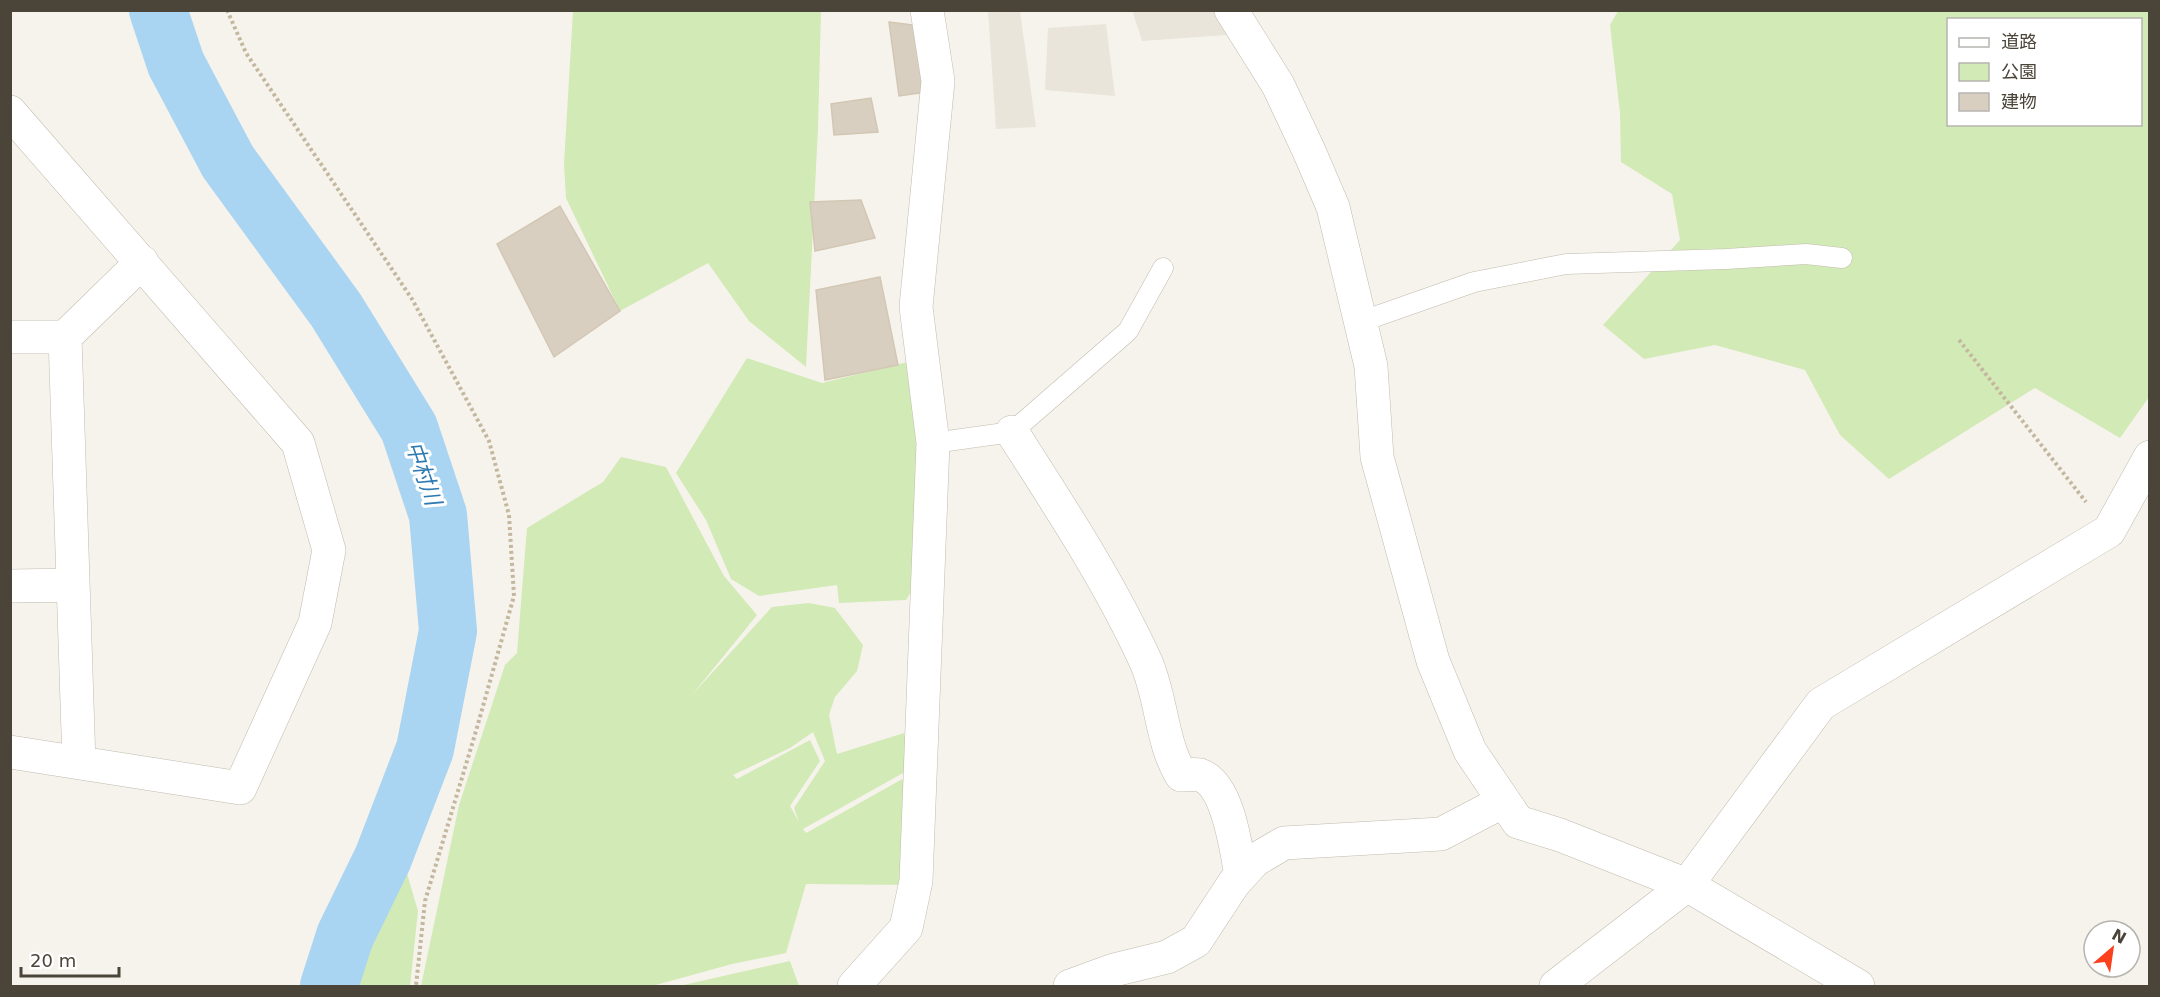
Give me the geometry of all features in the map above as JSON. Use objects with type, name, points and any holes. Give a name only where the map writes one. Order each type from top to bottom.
[{"type":"street","points":[[854,987],[906,928],[916,881],[933,443],[916,307],[938,81],[927,10]]},
{"type":"street","points":[[1231,10],[1278,86],[1310,151],[1333,207],[1371,366],[1377,457],[1433,661],[1470,751],[1518,822],[1687,885],[1858,987]]},
{"type":"street","points":[[10,112],[298,443],[329,550],[315,623],[240,788],[10,752]]},
{"type":"street","points":[[10,337],[65,337],[141,262]]},
{"type":"street","points":[[65,337],[80,763]]},
{"type":"street","points":[[1012,432],[1092,557],[1147,664],[1172,760],[1181,776],[1200,775],[1215,786],[1229,814],[1241,875]]},
{"type":"street","points":[[1557,987],[1687,885],[1821,704],[2109,531],[2150,457]]},
{"type":"street","points":[[10,586],[73,585]]},
{"type":"street","points":[[1070,987],[1114,969],[1167,957],[1196,940],[1241,875],[1255,860],[1284,843],[1441,834],[1504,801]]},
{"type":"lane","points":[[1360,322],[1474,282],[1566,264],[1726,260],[1806,254],[1842,258]]},
{"type":"lane","points":[[933,443],[1012,432],[1128,331],[1163,268]]},
{"type":"path","points":[[227,10],[246,53],[412,299],[489,441],[509,515],[514,596],[425,901],[416,987]]},
{"type":"path","points":[[1959,340],[2109,531]]},
{"type":"shaded area","points":[[1132,10],[1222,11],[1228,19],[1226,35],[1142,41]]},
{"type":"shaded area","points":[[988,11],[1020,11],[1036,127],[996,129]]},
{"type":"shaded area","points":[[1106,24],[1115,96],[1045,90],[1048,28]]},
{"type":"green space","points":[[573,11],[821,11],[818,128],[806,367],[749,321],[708,263],[620,311],[566,198],[564,164]]},
{"type":"green space","points":[[1618,11],[2149,11],[2149,397],[2120,438],[2035,388],[1889,479],[1840,435],[1805,370],[1715,345],[1644,359],[1603,325],[1680,240],[1672,194],[1621,162],[1620,113],[1610,25]]},
{"type":"green space","points":[[747,358],[822,383],[912,361],[922,574],[906,600],[839,603],[837,585],[759,596],[731,579],[706,520],[676,473]]},
{"type":"green space","points":[[621,457],[666,467],[724,576],[757,615],[692,695],[772,607],[809,603],[835,608],[863,645],[857,671],[835,697],[829,715],[837,754],[904,733],[912,768],[803,829],[806,833],[915,772],[910,885],[806,884],[786,953],[732,964],[652,986],[421,986],[459,805],[505,665],[517,653],[527,528],[603,482]],"holes":[[[813,732],[825,761],[794,808],[799,822],[790,806],[820,761],[810,740],[737,779],[733,775],[790,748]]]},
{"type":"green space","points":[[401,853],[418,911],[410,986],[356,986],[364,934],[377,900]]},
{"type":"green space","points":[[790,961],[799,986],[678,986],[688,984]]},
{"type":"building","points":[[889,22],[920,26],[926,92],[899,96]]},
{"type":"building","points":[[871,98],[878,132],[834,135],[831,104]]},
{"type":"building","points":[[861,200],[875,238],[815,251],[810,202]]},
{"type":"building","points":[[560,206],[620,311],[554,357],[497,244]]},
{"type":"building","points":[[880,277],[898,365],[825,380],[816,290]]},
{"type":"waterway","name":"中村川","points":[[158,10],[176,64],[228,162],[336,310],[409,428],[438,515],[448,631],[425,749],[383,858],[345,936],[329,986]]}]
